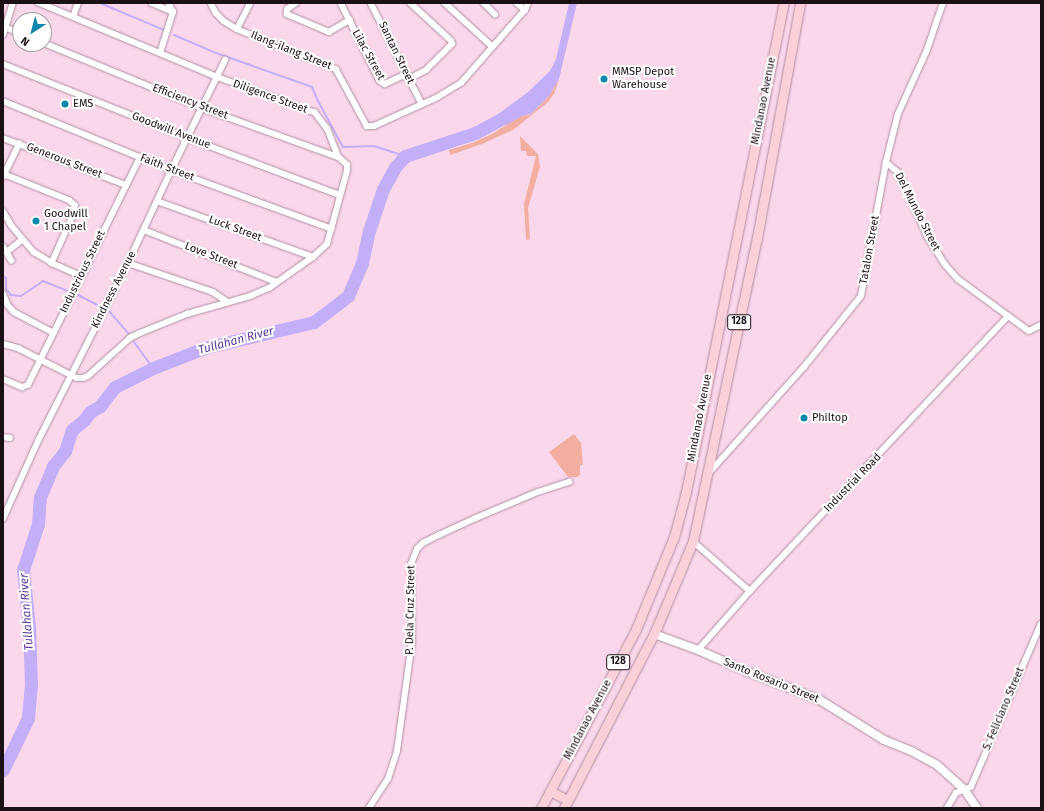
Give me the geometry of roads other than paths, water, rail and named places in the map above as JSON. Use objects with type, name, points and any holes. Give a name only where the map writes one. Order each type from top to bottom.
[{"type":"main road","name":"Mindanao Avenue","points":[[541,808],[636,629],[674,537],[686,492],[784,3]]},
{"type":"main road","name":"Mindanao Avenue","points":[[566,804],[654,634],[693,541],[757,238],[800,3]]},
{"type":"main road","points":[[550,791],[566,804]]},
{"type":"street","points":[[3,35],[13,3]]},
{"type":"street","name":"Diligence Street","points":[[38,3],[160,53],[216,78],[315,113],[326,129],[338,157],[347,165],[347,171],[327,244],[313,257],[262,292],[187,314],[140,333],[130,338],[87,377],[79,378],[72,375]]},
{"type":"street","points":[[73,17],[78,3]]},
{"type":"street","points":[[152,3],[173,12]]},
{"type":"street","points":[[160,53],[173,12],[168,3]]},
{"type":"street","points":[[211,3],[216,13],[224,21],[237,29],[250,3]]},
{"type":"street","points":[[297,3],[288,9],[287,14],[329,32],[350,20]]},
{"type":"street","name":"Lilac Street","points":[[341,3],[380,81],[385,84],[402,76],[408,76]]},
{"type":"street","name":"Santan Street","points":[[371,3],[422,104]]},
{"type":"street","points":[[408,76],[413,77],[426,70],[452,44],[451,41],[410,3]]},
{"type":"street","points":[[445,3],[492,46]]},
{"type":"street","points":[[484,3],[496,14]]},
{"type":"street","points":[[517,3],[525,10]]},
{"type":"street","name":"Ilang-ilang Street","points":[[237,29],[336,69],[367,126],[374,126],[449,91],[461,82],[525,10],[528,3]]},
{"type":"street","name":"Tatalon Street","points":[[708,474],[804,367],[861,296],[886,162],[899,109],[927,50],[943,3]]},
{"type":"street","points":[[5,27],[12,30]]},
{"type":"street","name":"Efficiency Street","points":[[52,46],[202,108],[338,157]]},
{"type":"street","name":"Kindness Avenue","points":[[3,519],[38,441],[128,263],[171,170],[225,60]]},
{"type":"street","name":"Goodwill Avenue","points":[[3,64],[188,138],[340,195]]},
{"type":"street","name":"Faith Street","points":[[3,101],[140,158],[332,229]]},
{"type":"street","name":"Generous Street","points":[[3,138],[126,185]]},
{"type":"street","points":[[19,144],[4,175],[68,200],[75,205],[74,214],[52,263]]},
{"type":"street","name":"Industrious Street","points":[[3,379],[22,387],[26,387],[140,158]]},
{"type":"street","name":"Del Mundo Street","points":[[886,162],[898,173],[928,237],[945,264],[964,285],[1029,331],[1041,325]]},
{"type":"street","name":"Luck Street","points":[[157,200],[313,257]]},
{"type":"street","points":[[3,211],[22,240],[34,252],[52,263],[81,276]]},
{"type":"street","name":"Love Street","points":[[144,230],[277,282]]},
{"type":"street","points":[[7,252],[22,240]]},
{"type":"street","points":[[3,246],[12,261]]},
{"type":"street","points":[[128,263],[213,292],[228,302]]},
{"type":"street","points":[[3,293],[12,310],[54,332]]},
{"type":"street","name":"Industrial Road","points":[[698,650],[750,591],[1008,316]]},
{"type":"street","points":[[3,344],[18,348],[72,375]]},
{"type":"street","points":[[3,436],[10,438]]},
{"type":"street","name":"P. Dela Cruz Street","points":[[370,808],[388,779],[398,751],[412,642],[411,564],[417,549],[423,543],[476,518],[538,492],[569,482]]},
{"type":"street","points":[[693,541],[750,591]]},
{"type":"street","name":"S. Feliciano Street","points":[[964,789],[971,787],[1041,624]]},
{"type":"street","name":"Santo Rosario Street","points":[[654,634],[698,650],[746,671],[820,700],[884,740],[913,752],[936,765],[964,789],[977,808]]},
{"type":"street","points":[[947,808],[956,793],[964,789]]},
{"type":"waterway","points":[[100,3],[164,30]]},
{"type":"waterway","points":[[174,35],[216,53],[312,87],[343,147],[374,146],[405,156]]},
{"type":"waterway","name":"Tullahan River","points":[[3,770],[28,718],[31,686],[29,627],[23,570],[38,524],[40,497],[53,466],[65,451],[72,430],[84,420],[90,412],[100,406],[115,387],[153,368],[204,348],[314,322],[348,296],[362,263],[369,231],[383,189],[396,166],[405,156],[475,133],[516,111]]},
{"type":"waterway","points":[[3,276],[6,278],[6,289],[11,295],[21,296],[43,281],[68,291]]},
{"type":"waterway","points":[[78,295],[100,306]]},
{"type":"waterway","points":[[108,310],[129,334]]},
{"type":"waterway","points":[[134,342],[153,368]]},
{"type":"place","name":"MMSP Depot Warehouse","points":[[604,79]]},
{"type":"place","name":"EMS","points":[[65,104]]},
{"type":"place","name":"Goodwill 1 Chapel","points":[[36,221]]},
{"type":"place","name":"Philtop","points":[[804,418]]}]
